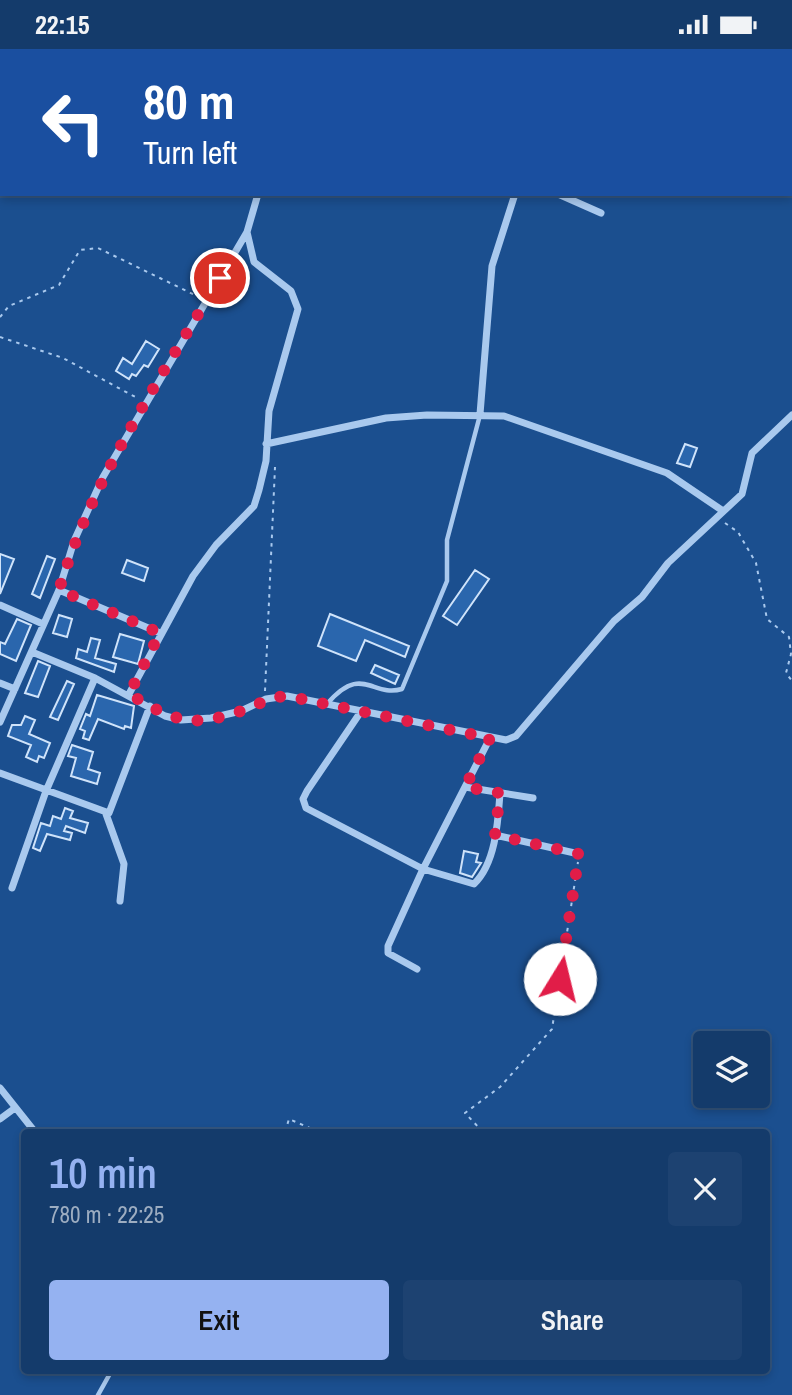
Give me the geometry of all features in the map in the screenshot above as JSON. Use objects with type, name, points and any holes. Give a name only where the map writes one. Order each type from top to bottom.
[{"type":"street","points":[[0,722],[59,590],[89,507],[146,403],[247,232],[257,196]]},
{"type":"street","points":[[480,414],[492,266],[514,196]]},
{"type":"street","points":[[563,196],[601,213]]},
{"type":"street","points":[[129,694],[160,633],[205,559],[254,506],[265,461],[269,411],[298,309],[291,291],[254,262],[247,232]]},
{"type":"street","points":[[266,445],[386,418],[480,414],[526,422],[631,458],[684,481],[723,511]]},
{"type":"street","points":[[32,652],[129,694],[165,716],[181,720],[221,716],[266,699],[287,696],[506,740],[516,736],[614,621],[642,597],[668,563],[742,494],[752,453],[792,415]]},
{"type":"street","points":[[59,590],[160,633]]},
{"type":"street","points":[[0,605],[43,624]]},
{"type":"street","points":[[12,888],[46,791],[95,678]]},
{"type":"street","points":[[0,684],[15,689]]},
{"type":"street","points":[[106,814],[113,809],[150,706]]},
{"type":"street","points":[[362,710],[307,791],[303,803],[306,809],[423,869],[474,884],[482,876],[495,835],[500,793]]},
{"type":"street","points":[[416,969],[387,951],[423,869],[490,738]]},
{"type":"street","points":[[0,773],[106,814],[124,864],[120,901]]},
{"type":"street","points":[[465,787],[533,797]]},
{"type":"street","points":[[495,835],[579,854]]},
{"type":"street","points":[[0,1088],[32,1129]]},
{"type":"street","points":[[0,1119],[15,1108]]},
{"type":"lane","points":[[327,704],[339,689],[352,685],[363,683],[391,690],[402,689],[447,581],[447,540],[480,414]]},
{"type":"lane","points":[[98,1395],[110,1374]]},
{"type":"path","points":[[0,317],[9,306],[59,285],[80,250],[98,248],[206,301]]},
{"type":"path","points":[[0,337],[63,358],[146,403]]},
{"type":"path","points":[[266,699],[263,680],[269,654],[275,462]]},
{"type":"path","points":[[715,517],[738,531],[756,563],[767,619],[789,637],[791,654],[786,673],[792,681]]},
{"type":"path","points":[[480,1129],[465,1113],[500,1087],[552,1029],[579,854]]},
{"type":"path","points":[[286,1129],[289,1119],[312,1129]]},
{"type":"building","points":[[146,341],[159,349],[148,367],[144,365],[136,376],[132,374],[129,379],[116,371],[123,358],[132,364]]},
{"type":"building","points":[[685,444],[697,448],[690,467],[677,463]]},
{"type":"building","points":[[0,554],[14,559],[0,594]]},
{"type":"building","points":[[47,556],[55,559],[40,598],[32,594]]},
{"type":"building","points":[[127,560],[148,568],[144,581],[122,573]]},
{"type":"building","points":[[475,570],[489,579],[457,625],[443,616]]},
{"type":"building","points":[[330,614],[409,646],[405,657],[365,640],[356,661],[318,646]]},
{"type":"building","points":[[59,615],[72,619],[67,637],[53,633]]},
{"type":"building","points":[[17,619],[31,625],[16,661],[0,654],[0,642],[5,644]]},
{"type":"building","points":[[120,634],[144,641],[138,664],[113,657]]},
{"type":"building","points":[[91,638],[100,640],[95,658],[116,664],[114,672],[76,658],[78,649],[87,652]]},
{"type":"building","points":[[38,661],[50,666],[38,697],[25,693]]},
{"type":"building","points":[[375,665],[399,675],[395,684],[371,673]]},
{"type":"building","points":[[67,681],[74,684],[58,720],[50,717]]},
{"type":"building","points":[[97,695],[134,706],[131,728],[125,726],[124,729],[98,719],[89,740],[83,738],[85,731],[80,729],[86,714],[90,716]]},
{"type":"building","points":[[25,716],[35,720],[29,734],[50,743],[44,758],[39,756],[37,762],[26,757],[31,745],[8,736],[12,725],[21,725]]},
{"type":"building","points":[[72,745],[93,752],[88,769],[100,773],[97,784],[71,776],[76,758],[68,756]]},
{"type":"building","points":[[65,808],[73,811],[70,818],[88,823],[85,833],[66,826],[64,831],[72,833],[70,840],[47,834],[40,851],[33,848],[41,823],[50,826],[53,816],[61,819]]},
{"type":"building","points":[[464,851],[478,854],[476,862],[481,863],[472,877],[460,873]]},
{"type":"route","points":[[220,278],[103,477],[74,541],[59,590],[160,633],[129,694],[165,716],[181,720],[211,718],[241,711],[266,699],[287,696],[490,738],[465,787],[500,793],[495,835],[579,854],[560,979]]}]
